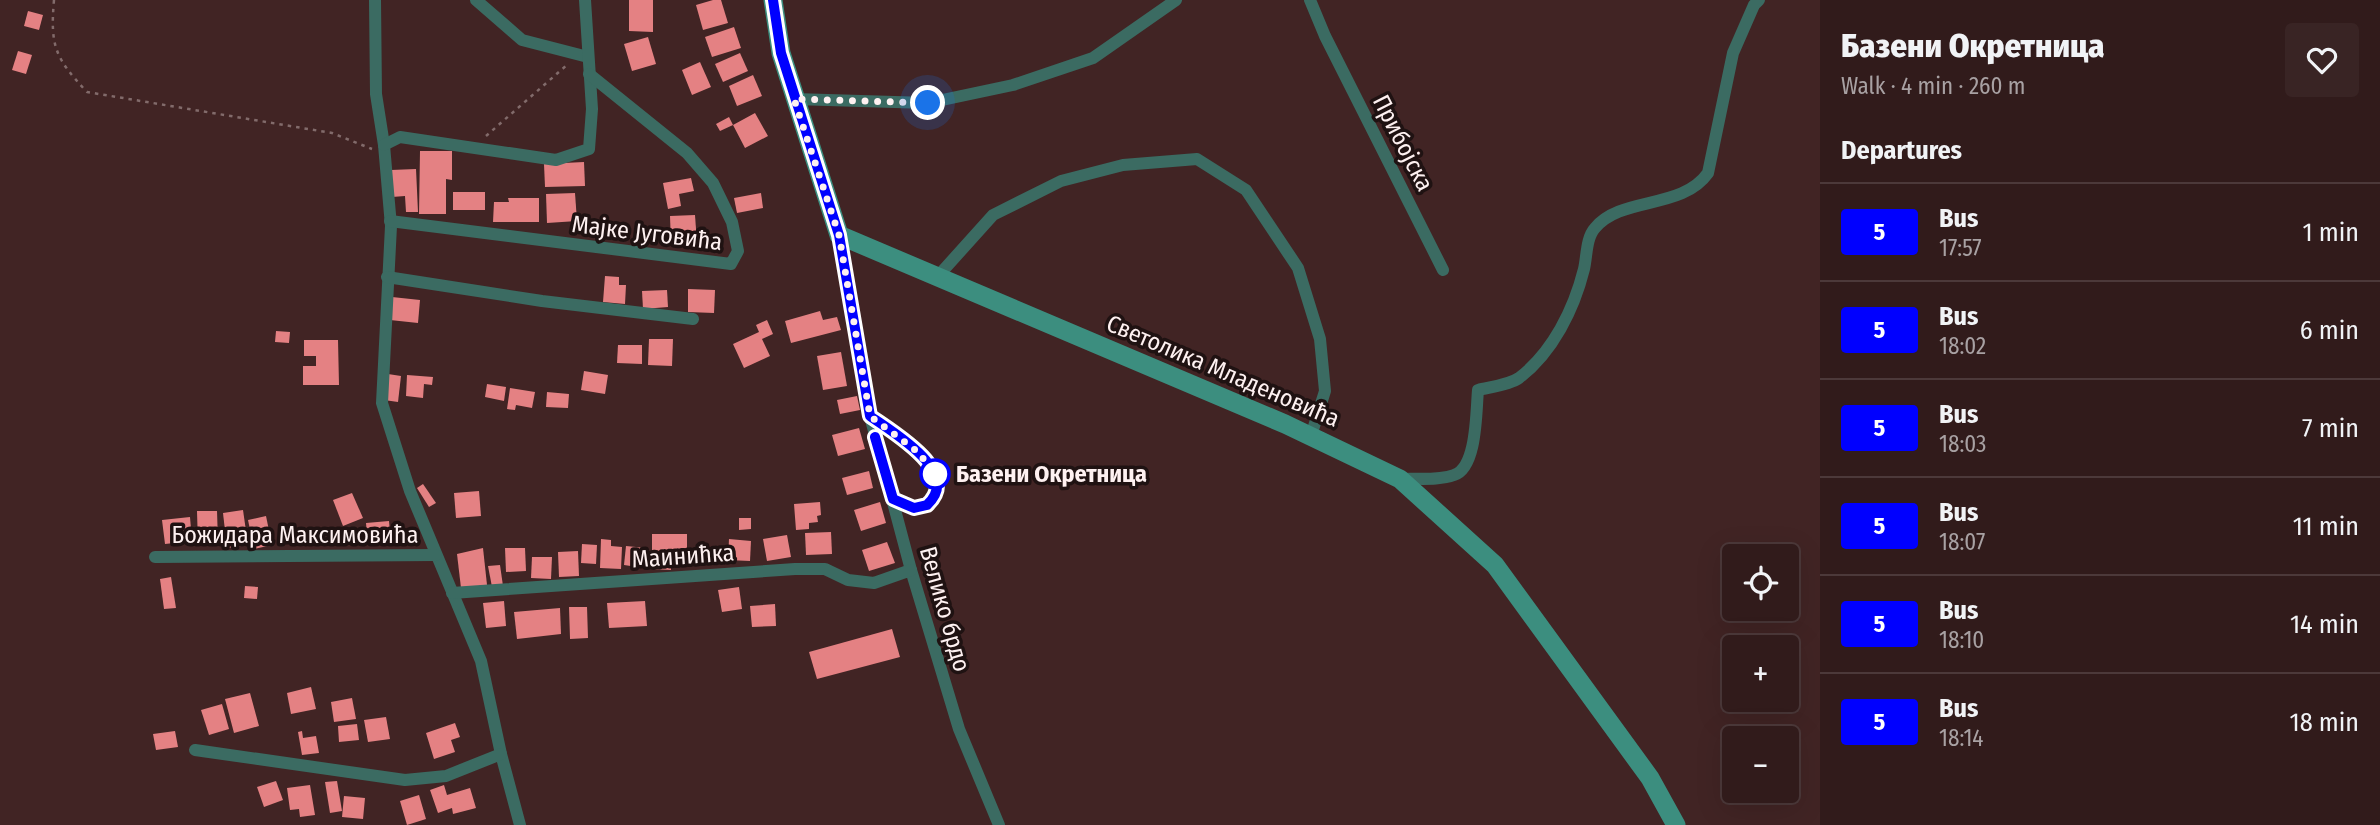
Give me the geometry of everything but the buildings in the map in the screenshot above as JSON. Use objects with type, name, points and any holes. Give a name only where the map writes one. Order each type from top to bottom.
[{"type":"street","points":[[374,0],[376,94],[390,221],[382,403],[394,449],[481,661],[520,825]]},
{"type":"street","points":[[476,0],[522,40],[582,56]]},
{"type":"street","points":[[383,149],[400,137],[556,160],[589,149],[592,109],[589,74],[582,56],[585,0]]},
{"type":"street","points":[[773,0],[781,53],[839,235]]},
{"type":"street","name":"Прибојска","points":[[1310,0],[1325,36],[1443,270]]},
{"type":"street","points":[[1400,479],[1453,476],[1462,472],[1470,462],[1478,390],[1518,379],[1556,337],[1576,301],[1594,228],[1609,217],[1687,192],[1700,184],[1708,173],[1733,53],[1754,5],[1759,0]]},
{"type":"street","points":[[794,99],[928,103],[1013,85],[1093,58],[1171,4]]},
{"type":"street","name":"Мајке Југовића","points":[[390,221],[731,264],[738,251],[732,222],[713,183],[687,153],[658,133],[589,74]]},
{"type":"street","points":[[939,275],[993,215],[1061,181],[1123,165],[1196,159],[1246,190],[1298,268],[1320,339],[1325,391],[1311,436]]},
{"type":"street","name":"Светолика Младеновића","points":[[839,235],[939,275],[1311,436],[1400,479],[1430,502],[1495,565],[1650,778],[1676,825]]},
{"type":"street","name":"Велико брдо","points":[[839,235],[870,416],[911,569],[959,729],[999,825]]},
{"type":"street","points":[[387,277],[542,301],[693,320]]},
{"type":"street","name":"Божидара Максимовића","points":[[155,557],[436,555]]},
{"type":"street","name":"Маинићка","points":[[452,593],[795,569],[825,569],[848,580],[874,583],[911,569]]},
{"type":"street","points":[[195,750],[405,780],[446,776],[501,754]]},
{"type":"lane","points":[[870,416],[918,452],[935,474],[936,491],[927,505],[914,508],[893,499]]},
{"type":"path","points":[[54,0],[51,36],[61,65],[87,92],[332,134],[383,149]]},
{"type":"path","points":[[473,147],[582,56]]},
{"type":"bus line","name":"5","points":[[773,0],[781,53],[839,235],[870,416],[929,463],[935,474],[936,491],[927,505],[919,509],[907,507],[893,499],[875,437]]},
{"type":"place","name":"Базени Окретница","points":[[935,474]]},
{"type":"route","points":[[928,103],[794,99],[839,235],[870,416],[918,452],[935,474]]}]
